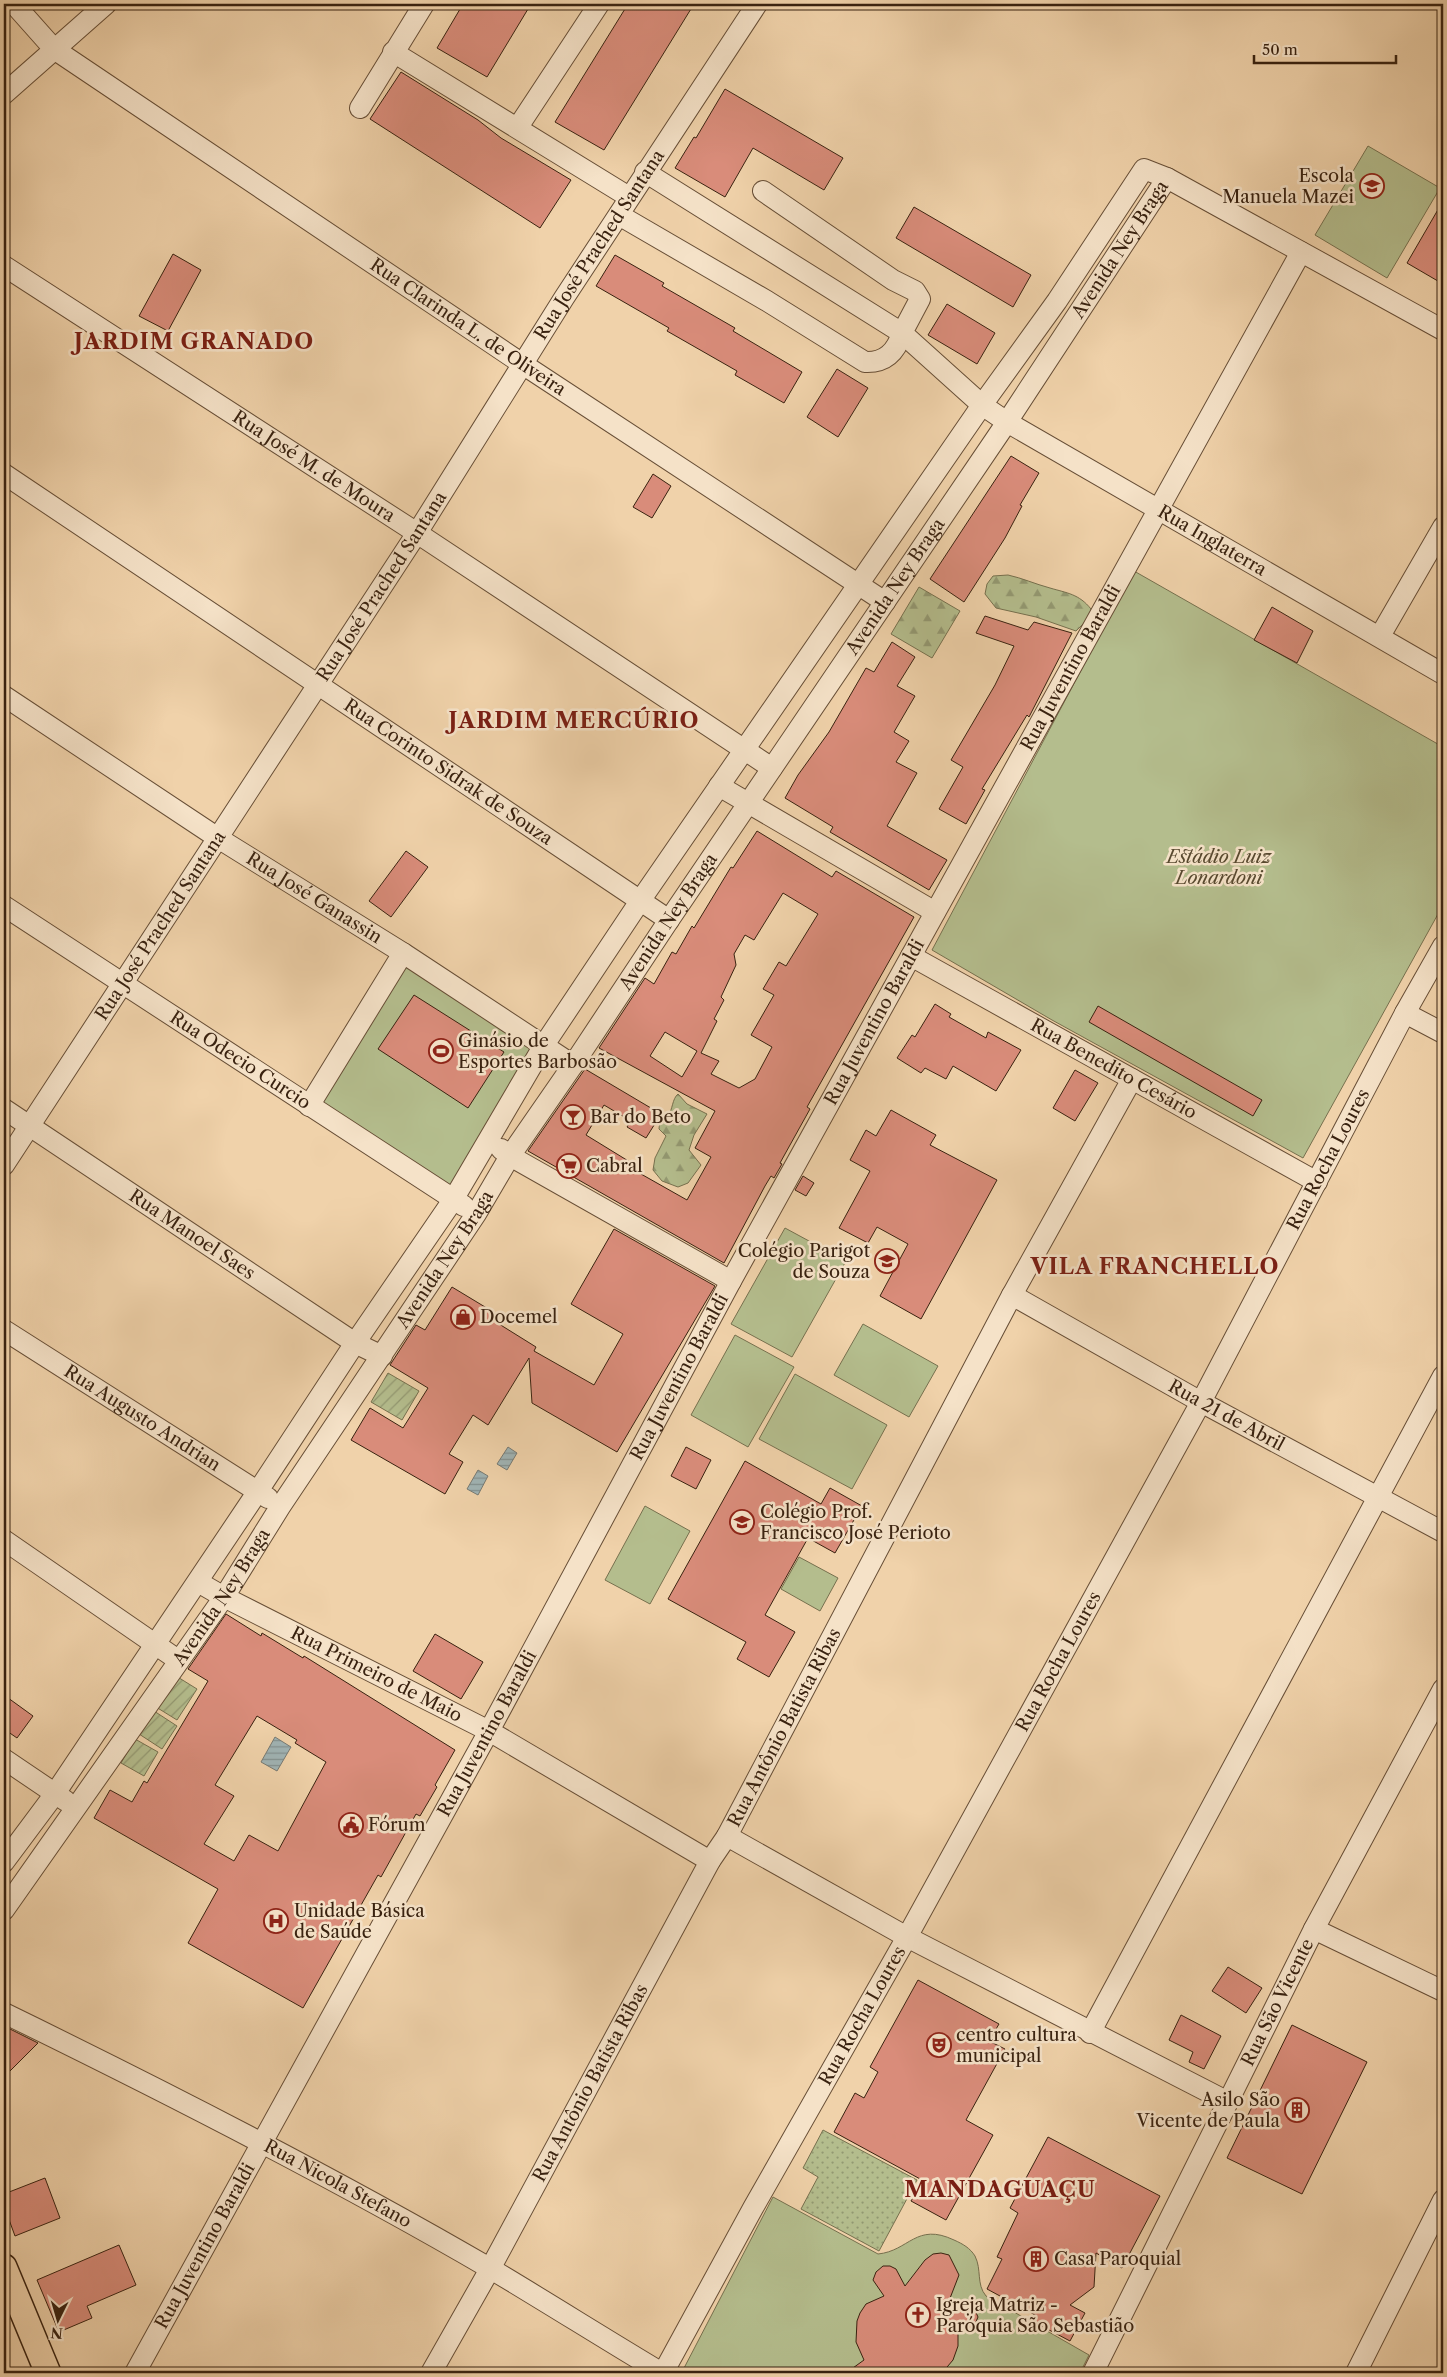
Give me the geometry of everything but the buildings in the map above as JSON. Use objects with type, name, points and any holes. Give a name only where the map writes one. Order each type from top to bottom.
[{"type":"main road","points":[[4,2267],[48,2373]]},
{"type":"street","name":"Rua Clarinda L. de Oliveira","points":[[14,4],[54,49],[524,364],[885,602]]},
{"type":"street","points":[[4,94],[106,4]]},
{"type":"street","points":[[360,108],[424,4]]},
{"type":"street","points":[[518,127],[599,4]]},
{"type":"street","name":"Rua José Prached Santana","points":[[4,1166],[417,533],[564,298],[757,4]]},
{"type":"street","points":[[393,52],[518,127],[629,198]]},
{"type":"street","name":"Avenida Ney Braga","points":[[4,1862],[54,1795],[153,1645],[198,1582],[355,1342],[453,1200],[544,1045],[640,902],[982,405],[1057,301],[1144,168],[1167,178],[1007,422],[668,920],[573,1066],[510,1156],[476,1214],[280,1507],[224,1597],[4,1910]]},
{"type":"street","name":"Rua Inglaterra","points":[[646,172],[902,333],[982,405],[1007,422],[1443,674]]},
{"type":"street","points":[[1167,178],[1443,330]]},
{"type":"street","points":[[619,215],[767,301],[865,362],[878,362],[890,355],[920,299],[915,290],[893,280],[763,191]]},
{"type":"street","name":"Rua Juventino Baraldi","points":[[135,2373],[263,2144],[489,1731],[731,1281],[1301,252]]},
{"type":"street","name":"Rua José M. de Moura","points":[[4,266],[417,533],[772,768]]},
{"type":"street","name":"Rua Corinto Sidrak de Souza","points":[[4,474],[668,920]]},
{"type":"street","points":[[1380,636],[1443,527]]},
{"type":"street","name":"Rua José Ganassin","points":[[4,696],[218,838],[403,954],[485,1009],[544,1045],[573,1066]]},
{"type":"street","points":[[719,786],[935,912]]},
{"type":"street","name":"Rua Odecio Curcio","points":[[4,906],[476,1214]]},
{"type":"street","name":"Rua Rocha Loures","points":[[662,2373],[907,1938],[1201,1402],[1405,1013],[1443,946]]},
{"type":"street","points":[[309,1106],[403,954]]},
{"type":"street","name":"Rua Benedito Cesário","points":[[911,956],[1316,1182]]},
{"type":"street","points":[[1405,1013],[1443,1033]]},
{"type":"street","name":"Rua Antônio Batista Ribas","points":[[431,2373],[490,2269],[710,1861],[726,1836],[1012,1295],[1132,1079]]},
{"type":"street","name":"Rua Manoel Saes","points":[[4,1109],[355,1342],[382,1356]]},
{"type":"street","points":[[489,1139],[510,1156],[731,1281]]},
{"type":"street","name":"Rua 21 de Abril","points":[[1012,1295],[1201,1402],[1443,1532]]},
{"type":"street","name":"Rua Augusto Andrian","points":[[4,1330],[258,1491],[280,1507]]},
{"type":"street","points":[[1090,2033],[1380,1498],[1443,1376]]},
{"type":"street","points":[[4,1540],[153,1645],[178,1660]]},
{"type":"street","name":"Rua Primeiro de Maio","points":[[198,1582],[224,1597],[489,1731],[710,1861]]},
{"type":"street","name":"Rua São Vicente","points":[[1093,2373],[1314,1929],[1443,1689]]},
{"type":"street","points":[[4,1759],[54,1795],[77,1808]]},
{"type":"street","points":[[726,1836],[907,1938],[1228,2102]]},
{"type":"street","points":[[1314,1929],[1443,1991]]},
{"type":"street","name":"Rua Nicola Stefano","points":[[4,2013],[149,2084],[263,2144],[490,2269],[662,2373]]},
{"type":"street","points":[[1356,2373],[1443,2200]]},
{"type":"green space","points":[[1368,146],[1440,188],[1387,278],[1315,235]]},
{"type":"green space","name":"Estádio Luiz Lonardoni","points":[[1134,571],[1443,747],[1443,905],[1303,1158],[1052,1020],[932,950]]},
{"type":"green space","points":[[1008,575],[1077,597],[1091,609],[1089,618],[1076,631],[1036,617],[996,608],[985,594],[987,584],[993,576]]},
{"type":"green space","points":[[919,587],[960,611],[932,658],[891,634]]},
{"type":"green space","points":[[405,960],[539,1046],[450,1192],[314,1105]]},
{"type":"green space","points":[[678,1094],[687,1104],[707,1114],[694,1135],[689,1150],[701,1165],[688,1183],[678,1187],[662,1181],[653,1170],[655,1158],[666,1136],[659,1129],[660,1125],[668,1116]]},
{"type":"green space","points":[[785,1228],[846,1261],[792,1357],[731,1324]]},
{"type":"green space","points":[[863,1324],[938,1366],[909,1417],[834,1375]]},
{"type":"green space","points":[[735,1335],[794,1367],[748,1447],[691,1415]]},
{"type":"green space","points":[[388,1373],[419,1391],[402,1420],[371,1402]]},
{"type":"green space","points":[[795,1374],[887,1425],[852,1489],[759,1439]]},
{"type":"green space","points":[[645,1506],[690,1531],[650,1604],[605,1580]]},
{"type":"green space","points":[[799,1557],[838,1578],[820,1611],[781,1589]]},
{"type":"green space","points":[[176,1676],[197,1689],[177,1720],[156,1707]]},
{"type":"green space","points":[[154,1711],[177,1726],[162,1749],[139,1734]]},
{"type":"green space","points":[[135,1739],[158,1752],[144,1776],[121,1763]]},
{"type":"green space","points":[[823,2130],[917,2180],[879,2251],[801,2209],[818,2177],[803,2168]]},
{"type":"green space","points":[[773,2197],[878,2254],[889,2252],[913,2239],[930,2234],[941,2235],[963,2245],[975,2256],[981,2287],[986,2296],[1089,2355],[1080,2373],[688,2373],[683,2370]]},
{"type":"shaded area","points":[[508,1447],[517,1453],[507,1470],[497,1464]]},
{"type":"shaded area","points":[[478,1470],[488,1476],[478,1495],[467,1489]]},
{"type":"shaded area","points":[[275,1737],[291,1747],[277,1771],[261,1762]]},
{"type":"place","name":"Escola Manuela Mazei","points":[[1372,186]]},
{"type":"place","name":"Ginásio de Esportes Barbosão","points":[[441,1051]]},
{"type":"place","name":"Bar do Beto","points":[[573,1117]]},
{"type":"place","name":"Cabral","points":[[569,1166]]},
{"type":"place","name":"Colégio Parigot de Souza","points":[[887,1261]]},
{"type":"place","name":"Docemel","points":[[463,1317]]},
{"type":"place","name":"Colégio Prof. Francisco José Perioto","points":[[742,1522]]},
{"type":"place","name":"Fórum","points":[[351,1825]]},
{"type":"place","name":"Unidade Básica de Saúde","points":[[276,1921]]},
{"type":"place","name":"centro cultura municipal","points":[[939,2045]]},
{"type":"place","name":"Asilo São Vicente de Paula","points":[[1297,2110]]},
{"type":"place","name":"Casa Paroquial","points":[[1036,2259]]},
{"type":"place","name":"Igreja Matriz - Paróquia São Sebastião","points":[[918,2315]]},
{"type":"district","name":"JARDIM GRANADO","points":[[194,341]]},
{"type":"district","name":"JARDIM MERCÚRIO","points":[[574,720]]},
{"type":"district","name":"VILA FRANCHELLO","points":[[1155,1266]]},
{"type":"district","name":"MANDAGUAÇU","points":[[1000,2189]]}]
